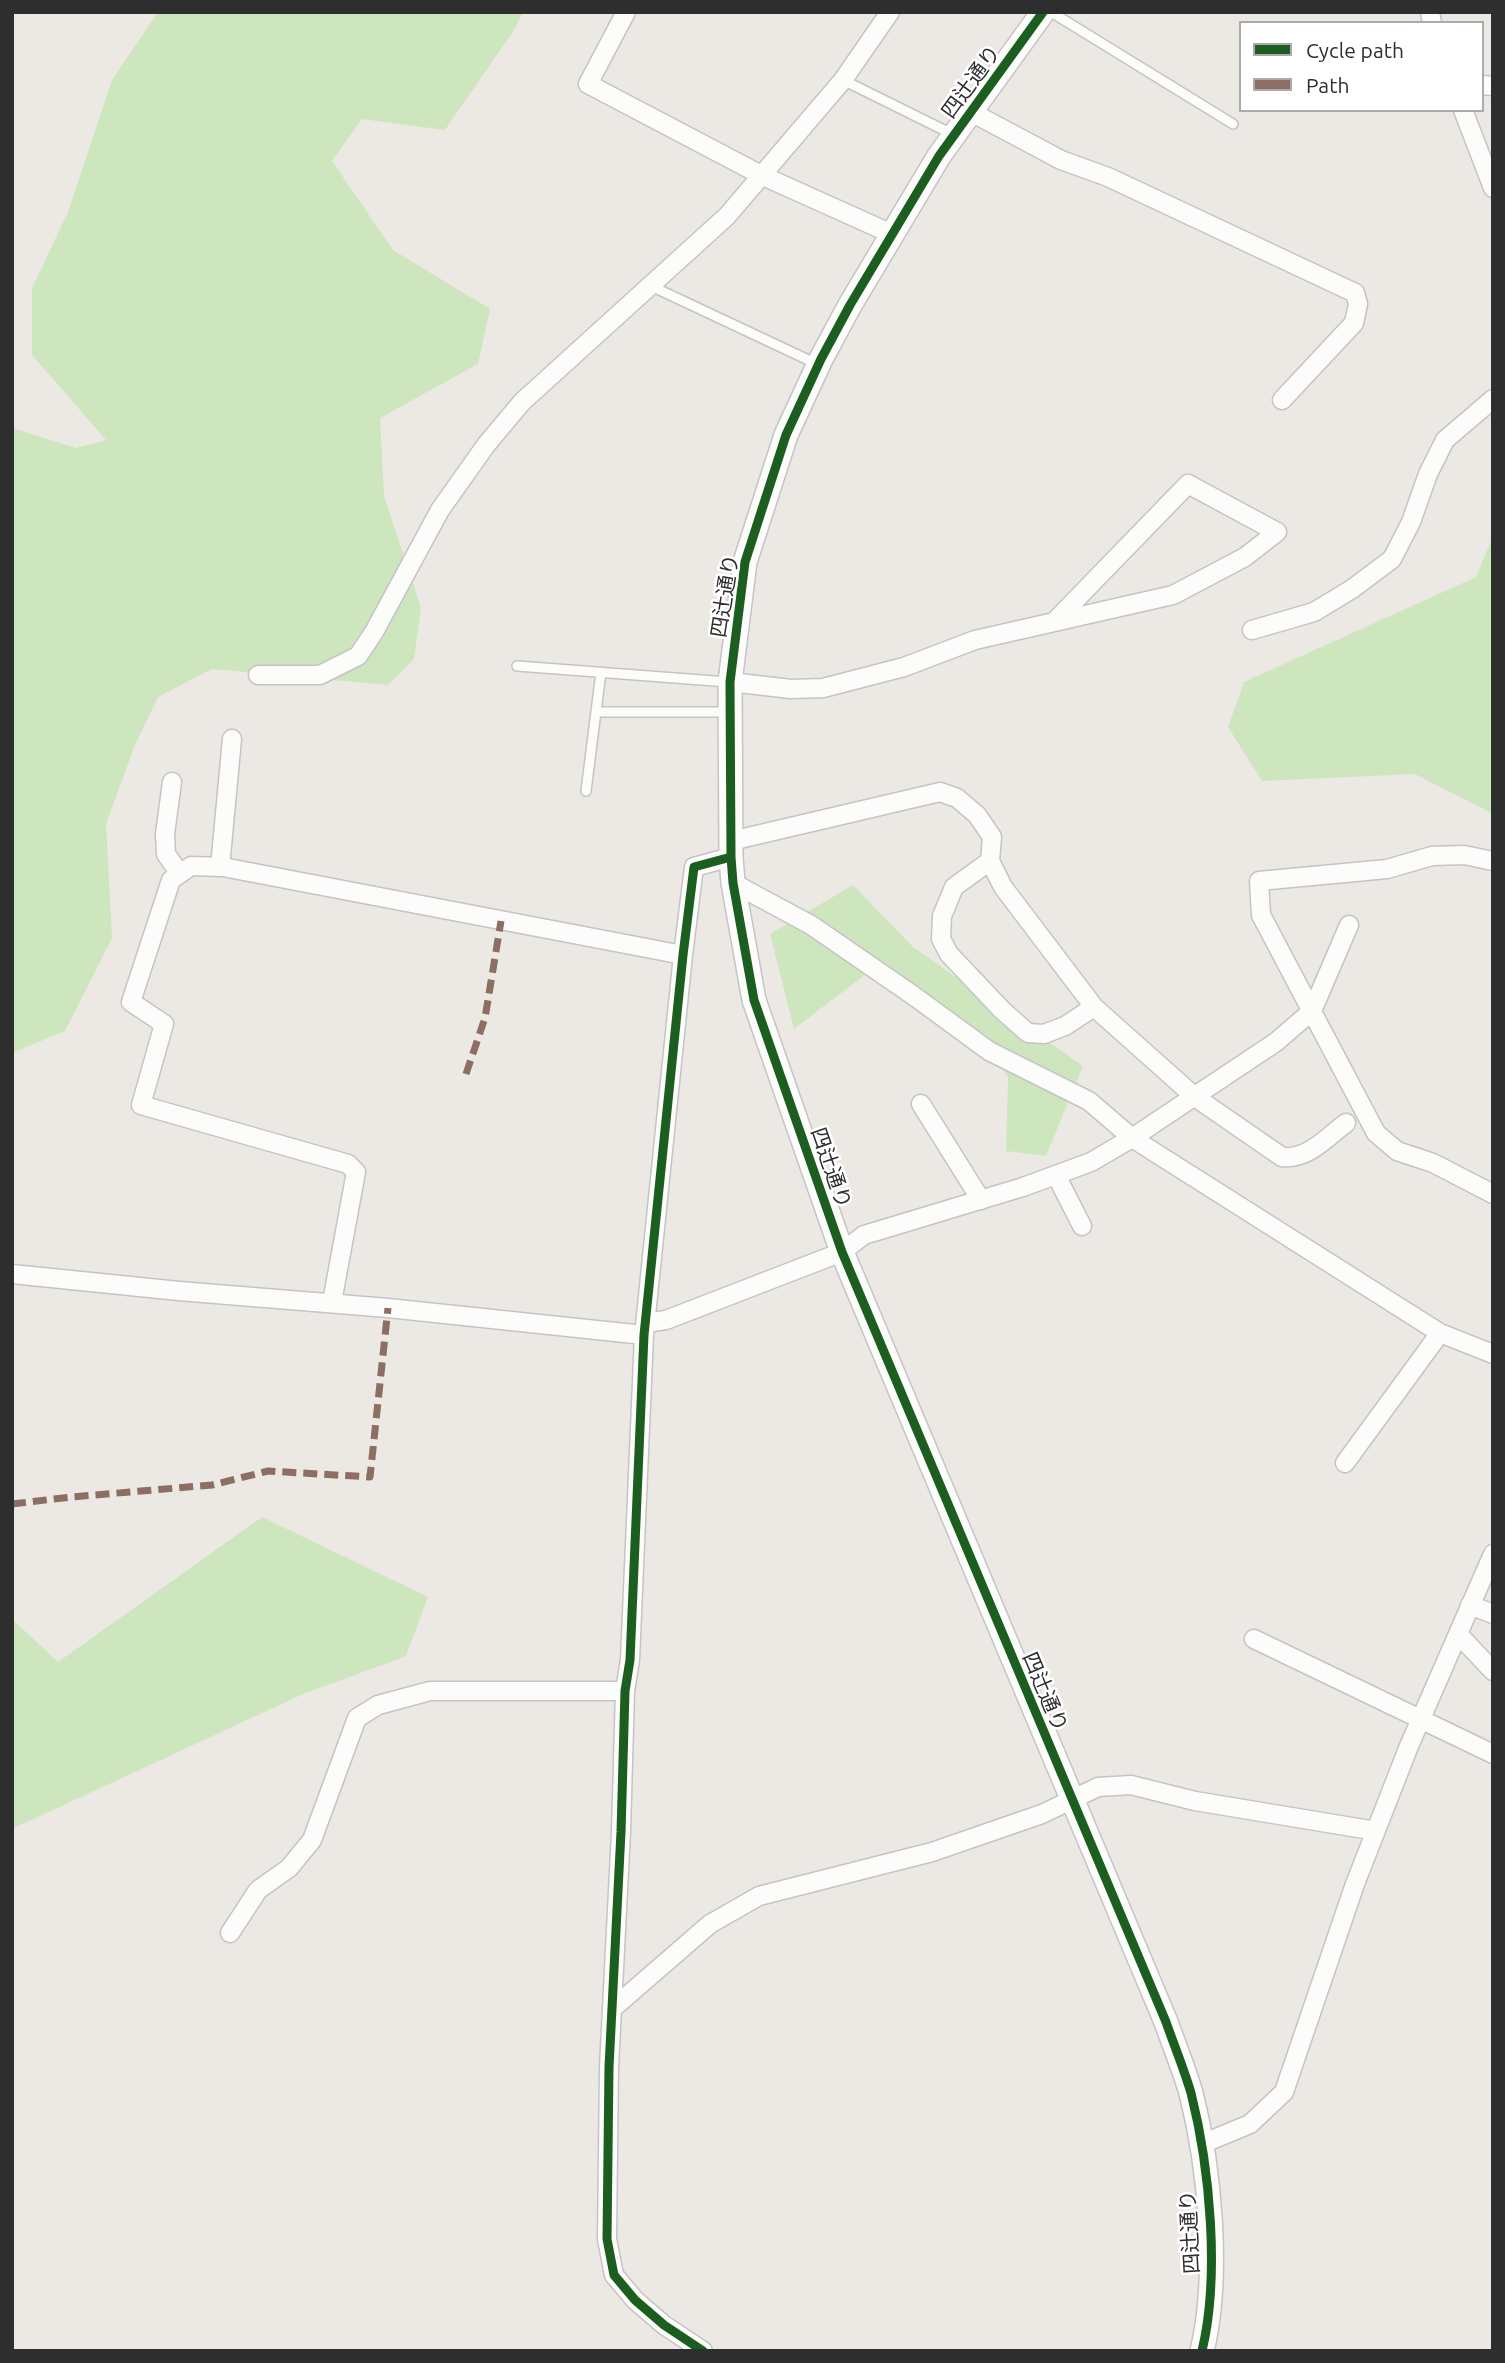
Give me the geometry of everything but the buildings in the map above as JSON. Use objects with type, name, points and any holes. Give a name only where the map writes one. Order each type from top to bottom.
[{"type":"street","points":[[626,12],[588,84],[763,176],[892,234]]},
{"type":"street","points":[[258,675],[320,676],[358,656],[374,632],[440,510],[486,444],[522,402],[727,216],[844,80],[890,12]]},
{"type":"street","name":"四辻通り","points":[[1043,12],[954,135],[892,234],[850,305],[786,435],[745,562],[730,682],[733,883],[754,1000],[842,1252],[1166,2022],[1190,2091],[1202,2144],[1210,2266],[1209,2323],[1202,2351]]},
{"type":"street","points":[[971,112],[1061,160],[1108,177],[1355,293],[1358,304],[1354,323],[1282,400]]},
{"type":"street","points":[[1464,112],[1493,188]]},
{"type":"street","points":[[1252,630],[1314,612],[1352,589],[1392,559],[1411,522],[1428,474],[1445,440],[1493,398]]},
{"type":"street","points":[[730,682],[791,689],[823,688],[904,667],[975,640],[1173,595],[1245,557],[1277,533],[1188,484],[1056,620]]},
{"type":"street","points":[[220,867],[232,739]]},
{"type":"street","points":[[172,782],[165,834],[166,854],[180,874]]},
{"type":"street","points":[[703,2351],[664,2325],[635,2300],[614,2275],[607,2239],[612,2009],[625,1691],[630,1660],[645,1329],[694,867],[731,849],[940,792],[957,798],[977,815],[992,837],[990,861],[1003,887],[1094,1007],[1195,1097],[1282,1157],[1304,1155],[1346,1123]]},
{"type":"street","points":[[1493,861],[1464,855],[1432,856],[1387,869],[1259,881],[1261,915],[1376,1133],[1397,1151],[1433,1163],[1493,1194]]},
{"type":"street","points":[[990,861],[954,887],[942,916],[941,939],[949,954],[1002,1010],[1028,1033],[1044,1034],[1065,1026],[1094,1007]]},
{"type":"street","points":[[332,1303],[356,1172],[348,1164],[141,1104],[164,1024],[131,1002],[171,880],[191,866],[220,867],[683,955]]},
{"type":"street","points":[[733,883],[811,925],[989,1051],[1089,1101],[1132,1138],[1440,1332],[1493,1354]]},
{"type":"street","points":[[12,1274],[179,1291],[645,1329],[842,1252],[864,1235],[1091,1162],[1132,1138],[1276,1042],[1312,1011],[1349,925]]},
{"type":"street","points":[[921,1104],[981,1199]]},
{"type":"street","points":[[1056,1175],[1082,1226]]},
{"type":"street","points":[[1345,1463],[1440,1332]]},
{"type":"street","points":[[1202,2144],[1250,2124],[1284,2092],[1376,1831],[1420,1719],[1493,1554]]},
{"type":"street","points":[[1470,1605],[1493,1615]]},
{"type":"street","points":[[1458,1634],[1493,1671]]},
{"type":"street","points":[[1254,1639],[1493,1754]]},
{"type":"street","points":[[230,1933],[258,1890],[289,1868],[312,1840],[358,1718],[378,1705],[430,1691],[625,1691]]},
{"type":"street","points":[[612,2009],[710,1924],[759,1896],[932,1852],[1042,1814],[1098,1787],[1130,1785],[1195,1801],[1376,1831]]},
{"type":"lane","points":[[1051,12],[1233,124]]},
{"type":"lane","points":[[844,80],[954,135]]},
{"type":"lane","points":[[652,286],[819,364]]},
{"type":"lane","points":[[517,666],[730,682]]},
{"type":"lane","points":[[586,791],[601,672]]},
{"type":"lane","points":[[596,712],[730,712]]},
{"type":"green space","points":[[158,12],[523,12],[514,30],[445,130],[362,119],[332,161],[393,250],[490,309],[478,364],[380,418],[384,496],[421,608],[414,659],[388,685],[212,669],[158,697],[135,745],[106,824],[112,938],[65,1031],[12,1053],[12,428],[76,448],[106,440],[32,355],[32,288],[68,212],[112,80]]},
{"type":"green space","points":[[1493,536],[1493,814],[1415,774],[1262,781],[1228,727],[1244,682],[1476,577]]},
{"type":"green space","points":[[853,885],[913,947],[1083,1066],[1046,1156],[1006,1151],[1008,1077],[969,1027],[879,964],[794,1029],[770,934]]},
{"type":"green space","points":[[262,1517],[428,1597],[406,1656],[301,1695],[12,1829],[12,1619],[58,1662]]},
{"type":"marked path","points":[[466,1074],[485,1018],[501,921]]},
{"type":"marked path","points":[[12,1504],[212,1485],[268,1471],[370,1477],[388,1308]]},
{"type":"cycle path","points":[[1043,12],[939,156],[850,305],[821,359],[786,435],[745,562],[730,682],[731,857],[733,883],[754,1000],[842,1252],[1166,2022],[1191,2093],[1203,2154],[1210,2222],[1211,2290],[1202,2351]]},
{"type":"cycle path","points":[[703,2351],[664,2325],[635,2300],[614,2275],[607,2239],[609,2067],[644,1335],[694,867],[731,857]]}]
